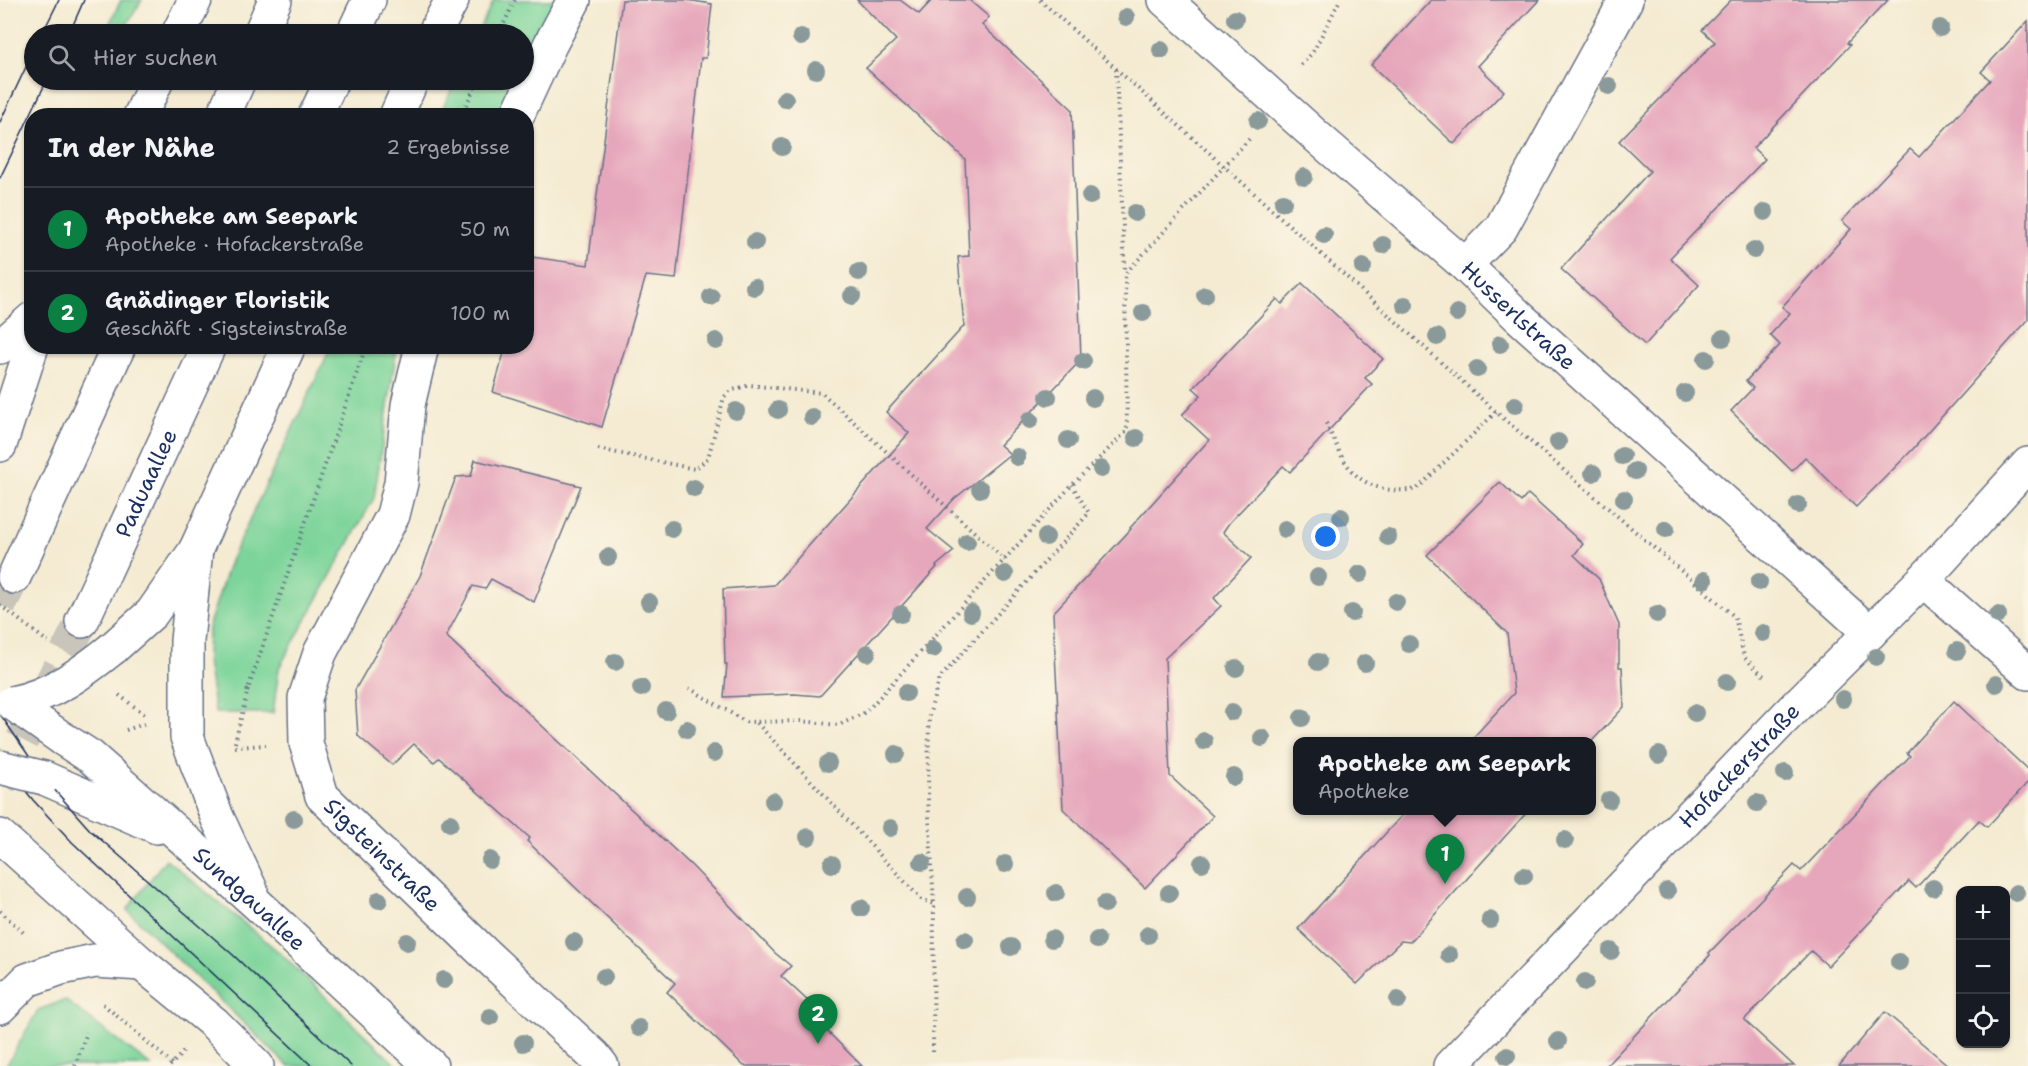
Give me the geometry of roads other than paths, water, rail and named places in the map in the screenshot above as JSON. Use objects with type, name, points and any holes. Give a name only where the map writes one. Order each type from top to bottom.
[{"type":"main road","points":[[183,24],[195,0]]},
{"type":"main road","points":[[264,24],[275,0]]},
{"type":"main road","points":[[358,24],[369,0]]},
{"type":"main road","points":[[439,24],[452,0]]},
{"type":"main road","points":[[534,79],[574,0]]},
{"type":"main road","name":"Husserlstraße","points":[[1165,0],[1466,266],[1527,324],[1870,633]]},
{"type":"main road","points":[[1466,266],[1501,228],[1626,0]]},
{"type":"main road","points":[[144,108],[152,90]]},
{"type":"main road","points":[[227,108],[235,90]]},
{"type":"main road","points":[[319,108],[327,90]]},
{"type":"main road","points":[[400,108],[408,90]]},
{"type":"main road","points":[[521,108],[529,90]]},
{"type":"main road","points":[[0,347],[24,326]]},
{"type":"main road","points":[[0,445],[29,354]]},
{"type":"main road","points":[[14,577],[114,354]]},
{"type":"main road","name":"Paduaallee","points":[[82,621],[205,354]]},
{"type":"main road","points":[[4,699],[32,699],[50,692],[85,671],[152,613],[196,549],[285,354]]},
{"type":"main road","name":"Sigsteinstraße","points":[[420,354],[408,405],[401,483],[393,515],[320,652],[305,698],[306,743],[322,796],[602,1066]]},
{"type":"main road","name":"Hofackerstraße","points":[[1450,1066],[1796,706],[1923,580],[2028,464]]},
{"type":"main road","points":[[196,549],[187,640],[187,737],[217,817],[256,903]]},
{"type":"main road","points":[[1923,580],[2028,673]]},
{"type":"main road","name":"Sundgauallee","points":[[4,699],[91,756],[256,903],[431,1066]]},
{"type":"main road","points":[[0,767],[44,778],[186,840]]},
{"type":"main road","points":[[0,810],[5,841],[142,964],[214,1023],[257,1066]]},
{"type":"main road","points":[[0,1007],[27,980],[61,968],[95,961],[142,964]]},
{"type":"tunnel","points":[[0,605],[14,577]]},
{"type":"tunnel","points":[[0,784],[82,621]]},
{"type":"tram line","points":[[47,24],[59,0]]},
{"type":"tram line","points":[[73,24],[84,0]]},
{"type":"tram line","points":[[0,122],[24,71]]},
{"type":"tram line","points":[[34,108],[42,90]]},
{"type":"tram line","points":[[0,178],[24,128]]},
{"type":"tram line","points":[[0,714],[44,778],[90,830],[232,954],[351,1066]]},
{"type":"tram line","points":[[0,759],[33,800],[72,842],[312,1066]]},
{"type":"place","name":"Apotheke am Seepark","points":[[1445,884]]},
{"type":"place","name":"Gnädinger Floristik","points":[[818,1044]]}]
